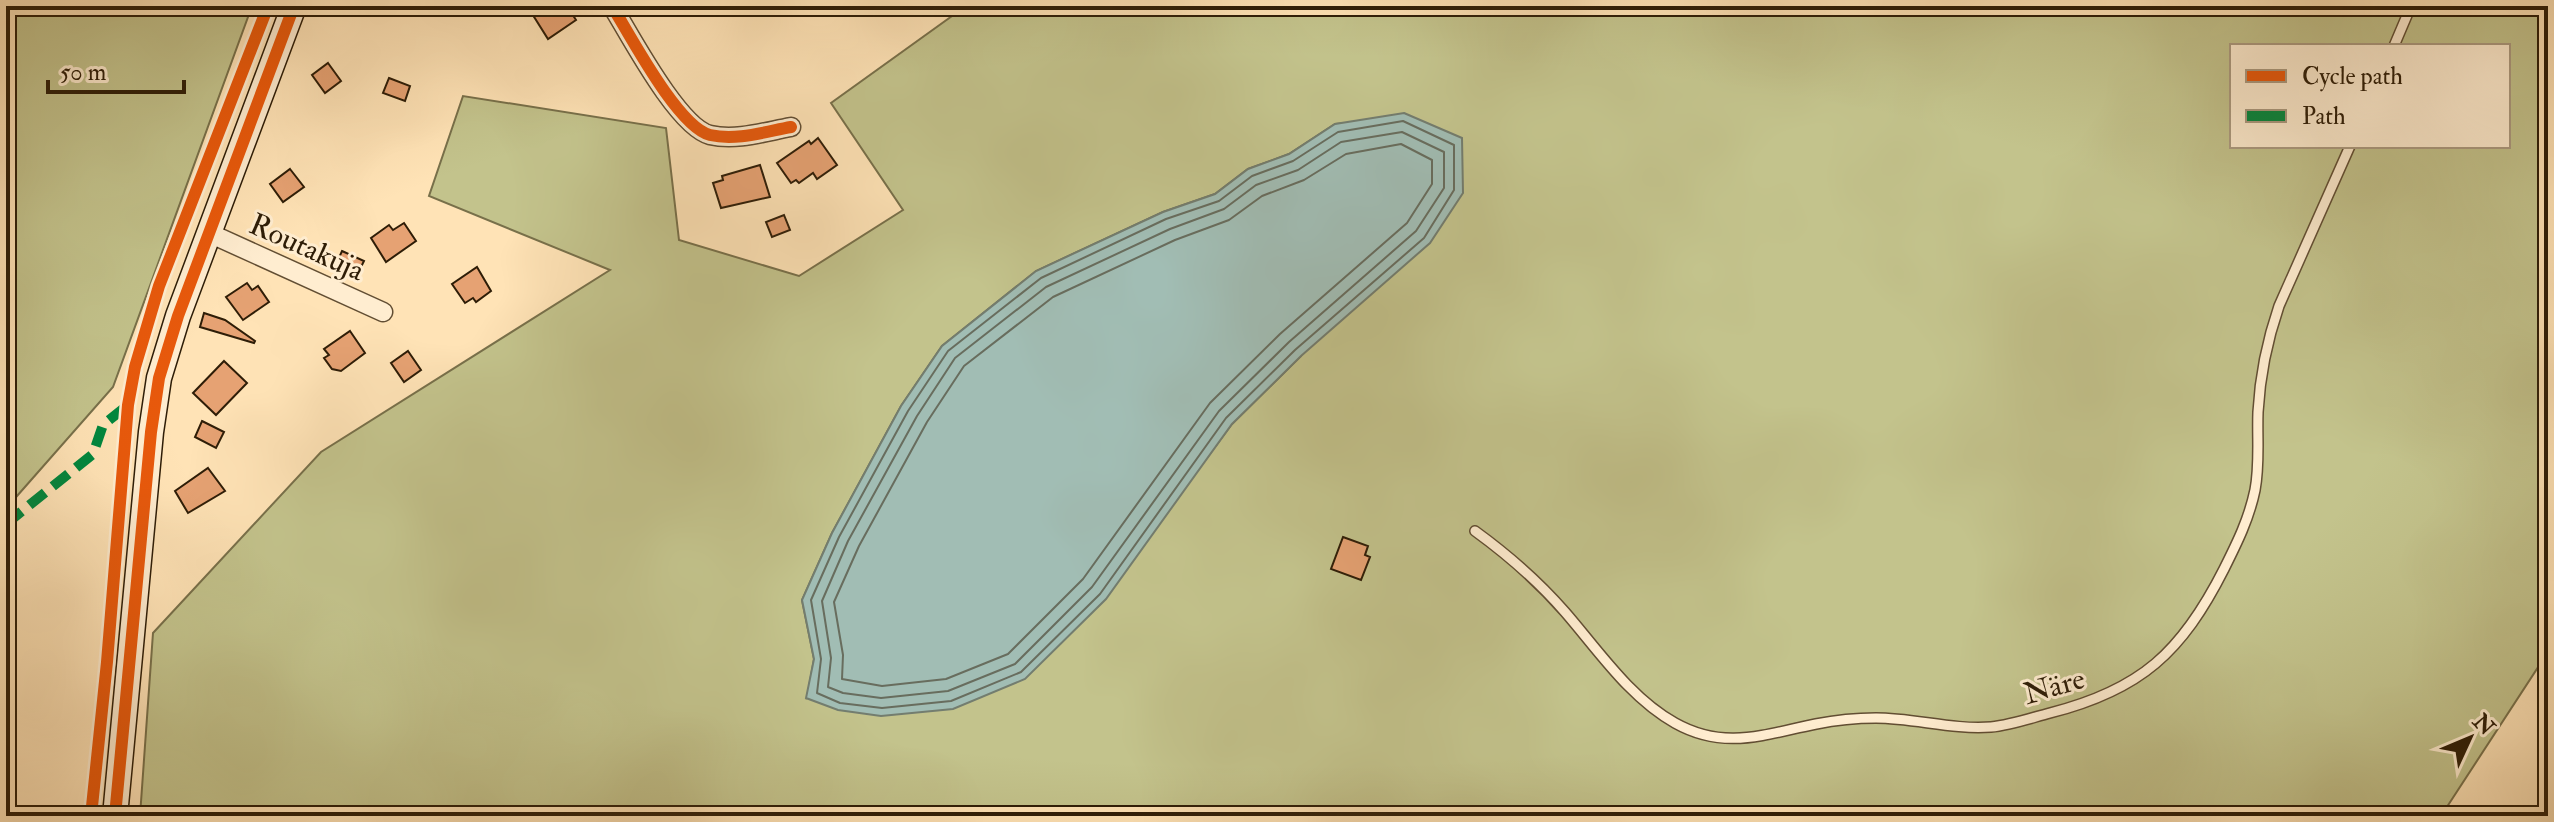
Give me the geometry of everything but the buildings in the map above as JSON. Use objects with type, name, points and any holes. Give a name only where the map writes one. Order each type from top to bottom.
[{"type":"street","points":[[115,816],[151,432],[159,378],[178,316],[294,6]]},
{"type":"street","points":[[612,6],[667,95],[688,121],[705,134],[745,136],[791,127]]},
{"type":"street","name":"Routakuja","points":[[209,233],[383,312]]},
{"type":"lane","points":[[2395,44],[2411,6]]},
{"type":"lane","name":"Näre","points":[[1475,531],[1545,590],[1605,660],[1649,704],[1671,721],[1712,737],[1759,738],[1818,724],[1862,718],[1991,727],[2068,709],[2110,695],[2147,672],[2179,641],[2213,592],[2244,528],[2256,487],[2260,388],[2270,332],[2349,148]]},
{"type":"green space","points":[[6,6],[252,6],[113,387],[17,496],[6,479]]},
{"type":"green space","points":[[966,6],[2548,6],[2548,652],[2441,816],[140,816],[153,633],[321,452],[610,270],[429,196],[463,96],[666,128],[679,240],[799,276],[903,210],[831,103]],"holes":[[[1369,121],[1301,356],[1232,424],[1174,502],[807,698],[814,659],[802,600],[832,533],[901,406],[942,346],[1036,271],[1163,212],[1215,194],[1248,169],[1289,154],[1335,124]]]},
{"type":"water","points":[[1404,113],[1462,138],[1463,193],[1430,243],[1301,356],[1232,424],[1106,599],[1025,679],[953,709],[881,716],[838,710],[806,698],[814,659],[802,600],[832,533],[901,406],[942,346],[1036,271],[1163,212],[1215,194],[1248,169],[1289,154],[1335,124]]},
{"type":"marked path","points":[[6,524],[93,454],[103,425],[128,405]]},
{"type":"cycle path","points":[[91,816],[128,405],[135,367],[159,286],[268,6]]},
{"type":"cycle path","points":[[115,816],[151,432],[159,378],[178,316],[294,6]]},
{"type":"cycle path","points":[[612,6],[656,78],[684,116],[697,128],[710,135],[730,137],[791,127]]}]
